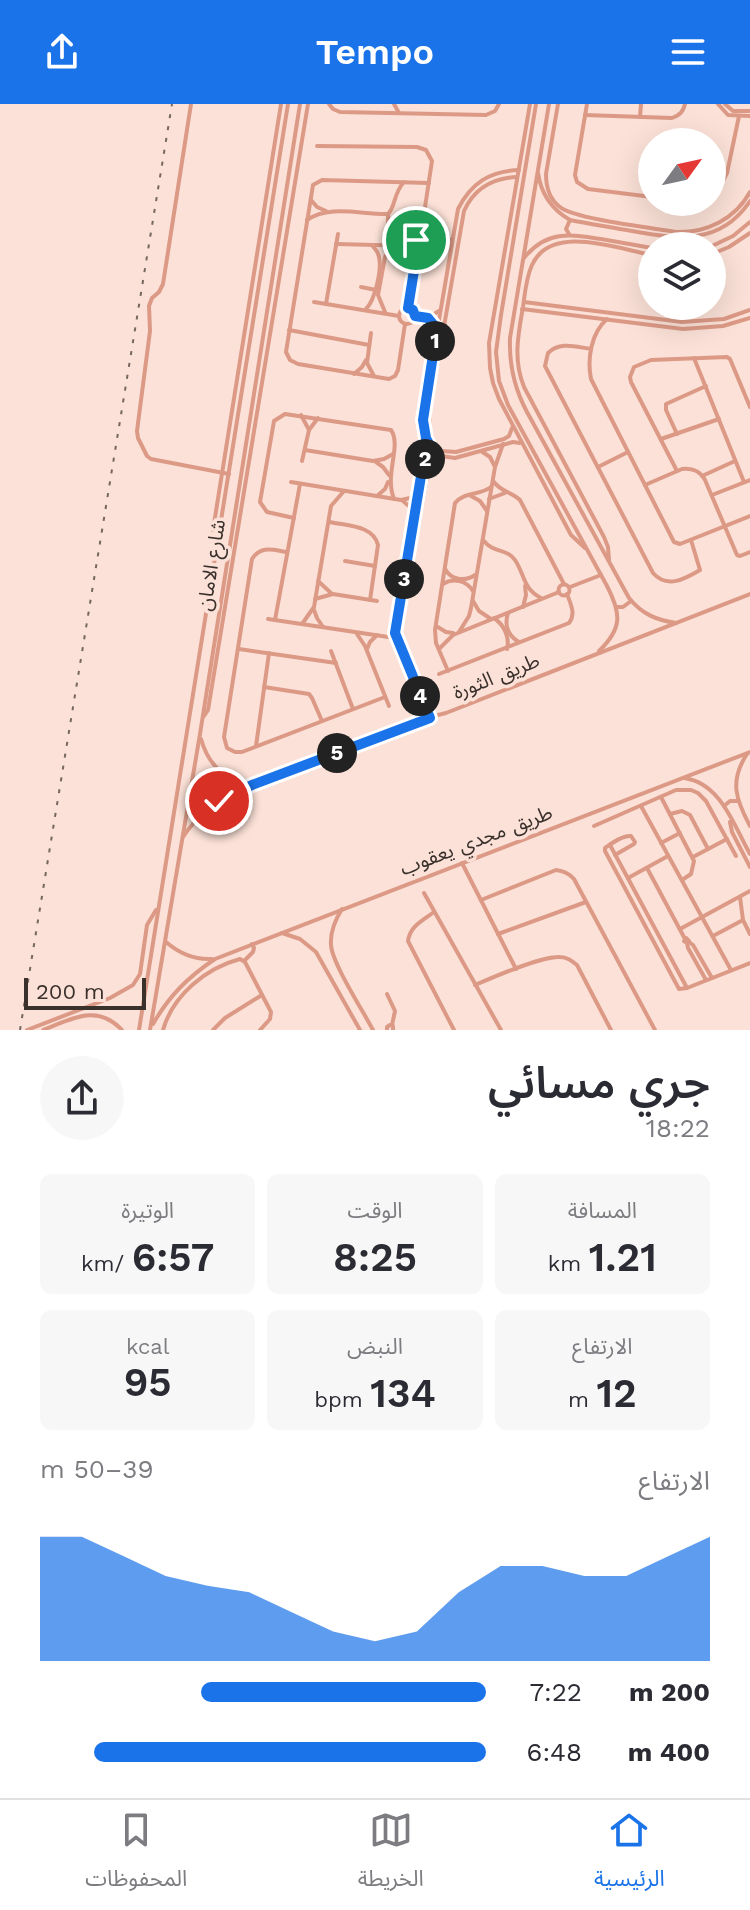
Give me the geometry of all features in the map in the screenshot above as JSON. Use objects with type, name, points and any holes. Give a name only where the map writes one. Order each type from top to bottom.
[{"type":"street","points":[[191,104],[163,284],[149,306],[150,331],[137,434],[151,459],[229,474]]},
{"type":"street","points":[[267,215],[281,104]]},
{"type":"street","name":"شارع الامان","points":[[139,1030],[240,406],[257,276],[288,104]]},
{"type":"street","name":"شارع الامان","points":[[150,1030],[219,610],[238,515],[252,408],[260,381],[300,104]]},
{"type":"street","points":[[202,717],[208,710],[308,104]]},
{"type":"street","points":[[329,104],[337,111],[350,112],[486,115],[495,111],[499,104]]},
{"type":"street","points":[[384,113],[391,104],[399,113]]},
{"type":"street","points":[[533,104],[496,352],[499,381],[512,426],[541,472]]},
{"type":"street","points":[[549,104],[510,338],[511,371],[520,399],[631,601],[643,613],[676,623]]},
{"type":"street","points":[[558,104],[546,174],[548,193],[560,208],[568,212],[676,232],[697,231],[731,215],[750,192]]},
{"type":"street","points":[[587,104],[575,175],[580,184],[588,189],[638,195]]},
{"type":"street","points":[[640,117],[641,104]]},
{"type":"street","points":[[585,115],[672,118],[681,114],[685,104]]},
{"type":"street","points":[[718,104],[728,115],[750,114]]},
{"type":"street","points":[[725,104],[733,111],[750,114]]},
{"type":"street","points":[[350,112],[359,106],[368,113]]},
{"type":"street","points":[[286,116],[293,114],[298,117]]},
{"type":"street","points":[[726,175],[739,116]]},
{"type":"street","points":[[529,126],[489,356],[493,383],[588,550],[616,607],[616,630],[597,653]]},
{"type":"street","points":[[544,130],[553,132]]},
{"type":"street","points":[[317,146],[422,148],[429,153],[429,183],[420,240]]},
{"type":"street","points":[[538,167],[544,194],[555,209],[570,220],[669,237],[706,234],[728,224],[750,201]]},
{"type":"street","points":[[430,446],[423,420],[458,209],[472,187],[493,174],[519,170]]},
{"type":"street","points":[[289,172],[297,174]]},
{"type":"street","points":[[518,177],[485,186],[469,201],[464,211],[429,413],[430,433],[441,454],[455,458],[503,444],[516,442],[522,445]]},
{"type":"street","points":[[405,324],[397,373],[389,379],[294,362],[286,352],[313,185],[322,180],[429,183]]},
{"type":"street","points":[[388,182],[393,200],[388,223]]},
{"type":"street","points":[[393,200],[404,182]]},
{"type":"street","points":[[310,197],[317,207],[328,211],[388,214]]},
{"type":"street","points":[[307,220],[328,211]]},
{"type":"street","points":[[588,224],[589,217]]},
{"type":"street","points":[[569,234],[566,229],[570,220]]},
{"type":"street","points":[[726,240],[750,222]]},
{"type":"street","points":[[726,248],[750,233]]},
{"type":"street","points":[[326,304],[338,234]]},
{"type":"street","points":[[523,260],[543,242],[569,234],[638,252]]},
{"type":"street","points":[[435,246],[452,239]]},
{"type":"street","points":[[420,240],[443,251],[448,260]]},
{"type":"street","points":[[413,246],[420,240]]},
{"type":"street","points":[[609,565],[607,542],[520,376],[517,353],[531,267],[542,251],[559,242],[571,241],[638,245]]},
{"type":"street","points":[[726,242],[729,247]]},
{"type":"street","points":[[336,244],[413,246]]},
{"type":"street","points":[[633,244],[633,251]]},
{"type":"street","points":[[365,310],[372,304],[376,290],[379,257],[372,245]]},
{"type":"street","points":[[386,314],[378,295],[385,257],[395,245]]},
{"type":"street","points":[[417,252],[422,251],[425,245]]},
{"type":"street","points":[[408,308],[417,252],[413,246]]},
{"type":"street","points":[[213,530],[257,276]]},
{"type":"street","points":[[361,287],[376,290]]},
{"type":"street","points":[[314,302],[399,316]]},
{"type":"street","points":[[524,302],[637,320],[666,328],[723,326],[749,320]]},
{"type":"street","points":[[399,316],[401,311],[408,308],[413,310],[413,321],[405,324]]},
{"type":"street","points":[[522,309],[607,319],[674,322],[713,321],[750,310]]},
{"type":"street","points":[[428,318],[440,310]]},
{"type":"street","points":[[501,315],[505,321],[513,318]]},
{"type":"street","points":[[399,316],[405,324]]},
{"type":"street","points":[[415,316],[428,318],[437,329]]},
{"type":"street","points":[[594,317],[599,328]]},
{"type":"street","points":[[607,319],[599,328],[591,349],[589,366],[594,386],[674,542],[680,544],[750,516]]},
{"type":"street","points":[[289,330],[369,345]]},
{"type":"street","points":[[354,374],[367,357],[371,333]]},
{"type":"street","points":[[498,338],[504,334],[510,338]]},
{"type":"street","points":[[244,340],[250,341]]},
{"type":"street","points":[[591,349],[556,346],[548,353],[545,366],[658,579],[674,582],[700,570],[691,540]]},
{"type":"street","points":[[367,357],[375,377]]},
{"type":"street","points":[[677,471],[631,382],[631,371],[651,360],[728,357],[750,407]]},
{"type":"street","points":[[694,358],[735,461],[747,481],[712,495]]},
{"type":"street","points":[[677,434],[666,404],[706,386]]},
{"type":"street","points":[[240,406],[252,408]]},
{"type":"street","points":[[294,518],[267,512],[260,502],[274,421],[280,415],[301,415],[391,430],[395,437],[389,478],[385,489],[377,496]]},
{"type":"street","points":[[301,415],[309,430]]},
{"type":"street","points":[[302,461],[309,430],[318,418]]},
{"type":"street","points":[[660,439],[719,419]]},
{"type":"street","points":[[426,455],[436,461],[441,454],[504,439],[509,436],[512,426]]},
{"type":"street","points":[[459,632],[469,616],[491,487],[503,444]]},
{"type":"street","points":[[432,717],[395,638],[395,628],[426,449],[436,445]]},
{"type":"street","points":[[305,450],[373,461],[393,454]]},
{"type":"street","points":[[481,451],[490,457],[495,467]]},
{"type":"street","points":[[598,467],[628,452]]},
{"type":"street","points":[[430,460],[400,631],[432,717]]},
{"type":"street","points":[[373,461],[383,467],[394,499]]},
{"type":"street","points":[[702,476],[735,461]]},
{"type":"street","points":[[645,485],[682,469],[693,469],[702,476],[712,495],[737,555],[750,552]]},
{"type":"street","points":[[439,674],[571,621],[573,613],[567,586],[520,500],[501,490],[493,480]]},
{"type":"street","points":[[291,482],[327,493],[344,491],[401,500],[419,493]]},
{"type":"street","points":[[275,620],[300,484]]},
{"type":"street","points":[[448,671],[439,650],[435,625],[455,503],[459,498],[481,494],[491,487]]},
{"type":"street","points":[[331,506],[344,491]]},
{"type":"street","points":[[323,627],[314,607],[331,506],[327,493]]},
{"type":"street","points":[[489,499],[510,493]]},
{"type":"street","points":[[469,495],[480,501],[487,511]]},
{"type":"street","points":[[401,500],[410,507],[414,517]]},
{"type":"street","points":[[328,522],[374,534],[378,545],[370,600]]},
{"type":"street","points":[[482,539],[489,547],[508,553],[515,560],[532,593],[543,598]]},
{"type":"street","points":[[287,552],[266,549],[254,556],[224,741],[227,748],[235,752],[256,747],[385,697]]},
{"type":"street","points":[[479,558],[498,551]]},
{"type":"street","points":[[345,561],[375,566]]},
{"type":"street","points":[[445,567],[450,575],[465,579],[477,573]]},
{"type":"street","points":[[559,592],[559,587],[601,575]]},
{"type":"street","points":[[318,581],[333,594]]},
{"type":"street","points":[[442,586],[446,582],[464,582],[473,591]]},
{"type":"street","points":[[523,607],[525,583]]},
{"type":"street","points":[[439,650],[447,639],[459,632],[559,592],[567,594]]},
{"type":"street","points":[[315,599],[333,594],[377,601]]},
{"type":"street","name":"طريق الثورة","points":[[181,840],[191,825],[211,806],[252,785],[750,594]]},
{"type":"street","points":[[472,598],[479,611],[501,624],[507,637],[507,649]]},
{"type":"street","points":[[616,607],[623,607],[631,601]]},
{"type":"street","points":[[302,624],[314,607]]},
{"type":"street","points":[[207,610],[213,615],[219,610]]},
{"type":"street","points":[[508,612],[506,625],[510,635],[522,643]]},
{"type":"street","points":[[268,619],[395,638]]},
{"type":"street","points":[[435,625],[446,632],[459,632]]},
{"type":"street","points":[[355,632],[362,641],[389,706]]},
{"type":"street","points":[[202,636],[208,635],[214,640]]},
{"type":"street","points":[[366,651],[377,635]]},
{"type":"street","points":[[239,649],[336,663]]},
{"type":"street","points":[[331,651],[354,710]]},
{"type":"street","points":[[256,747],[269,653]]},
{"type":"street","points":[[264,687],[307,693],[322,721]]},
{"type":"street","points":[[200,734],[204,750],[216,767],[232,779],[252,785]]},
{"type":"street","points":[[749,752],[737,775],[736,792],[750,826]]},
{"type":"street","name":"طريق مجدي يعقوب","points":[[150,1030],[174,992],[215,959],[749,752]]},
{"type":"street","points":[[682,778],[713,792],[750,854]]},
{"type":"street","points":[[594,826],[680,789],[691,790],[706,801],[736,856]]},
{"type":"street","points":[[661,797],[693,857],[694,870],[682,880]]},
{"type":"street","points":[[724,806],[730,801],[738,801]]},
{"type":"street","points":[[641,806],[731,970]]},
{"type":"street","points":[[670,814],[682,811],[690,815],[708,849]]},
{"type":"street","points":[[743,812],[750,816]]},
{"type":"street","points":[[731,819],[732,832],[750,867]]},
{"type":"street","points":[[661,843],[680,833]]},
{"type":"street","points":[[615,855],[633,845],[635,842],[631,836],[605,850],[681,990],[750,963]]},
{"type":"street","points":[[693,857],[727,839]]},
{"type":"street","points":[[610,845],[687,988]]},
{"type":"street","points":[[628,878],[668,856]]},
{"type":"street","points":[[462,863],[516,969]]},
{"type":"street","points":[[647,868],[709,979]]},
{"type":"street","points":[[481,900],[556,870],[570,874],[655,1030]]},
{"type":"street","points":[[162,882],[167,888],[174,885]]},
{"type":"street","points":[[680,929],[750,892]]},
{"type":"street","points":[[424,893],[501,1030]]},
{"type":"street","points":[[740,897],[740,909],[750,934]]},
{"type":"street","points":[[43,1030],[130,988],[141,969],[147,925],[161,902],[166,901],[171,907]]},
{"type":"street","points":[[498,934],[586,902]]},
{"type":"street","points":[[740,909],[750,905]]},
{"type":"street","points":[[343,909],[330,939],[332,955],[373,1030]]},
{"type":"street","points":[[434,912],[409,932],[408,941],[454,1030]]},
{"type":"street","points":[[712,936],[743,920]]},
{"type":"street","points":[[280,933],[309,945],[322,961],[360,1030]]},
{"type":"street","points":[[165,941],[188,956],[215,959]]},
{"type":"street","points":[[244,961],[253,952],[252,944]]},
{"type":"street","points":[[322,961],[332,955]]},
{"type":"street","points":[[475,985],[550,959],[569,959],[577,965],[611,1030]]},
{"type":"street","points":[[244,961],[271,1017],[260,1030]]},
{"type":"street","points":[[163,1030],[175,1005],[198,980],[227,964],[244,961]]},
{"type":"street","points":[[381,1029],[390,1028],[395,1011],[387,994]]},
{"type":"street","points":[[213,1030],[221,1021],[262,995]]},
{"type":"street","points":[[27,1030],[76,1014],[99,1015],[122,1030]]},
{"type":"railway","points":[[20,1030],[172,104]]},
{"type":"route","points":[[219,801],[252,785],[430,718],[395,633],[425,452],[430,446],[423,420],[437,329],[428,318],[415,316],[413,310],[408,308],[416,240]]}]
